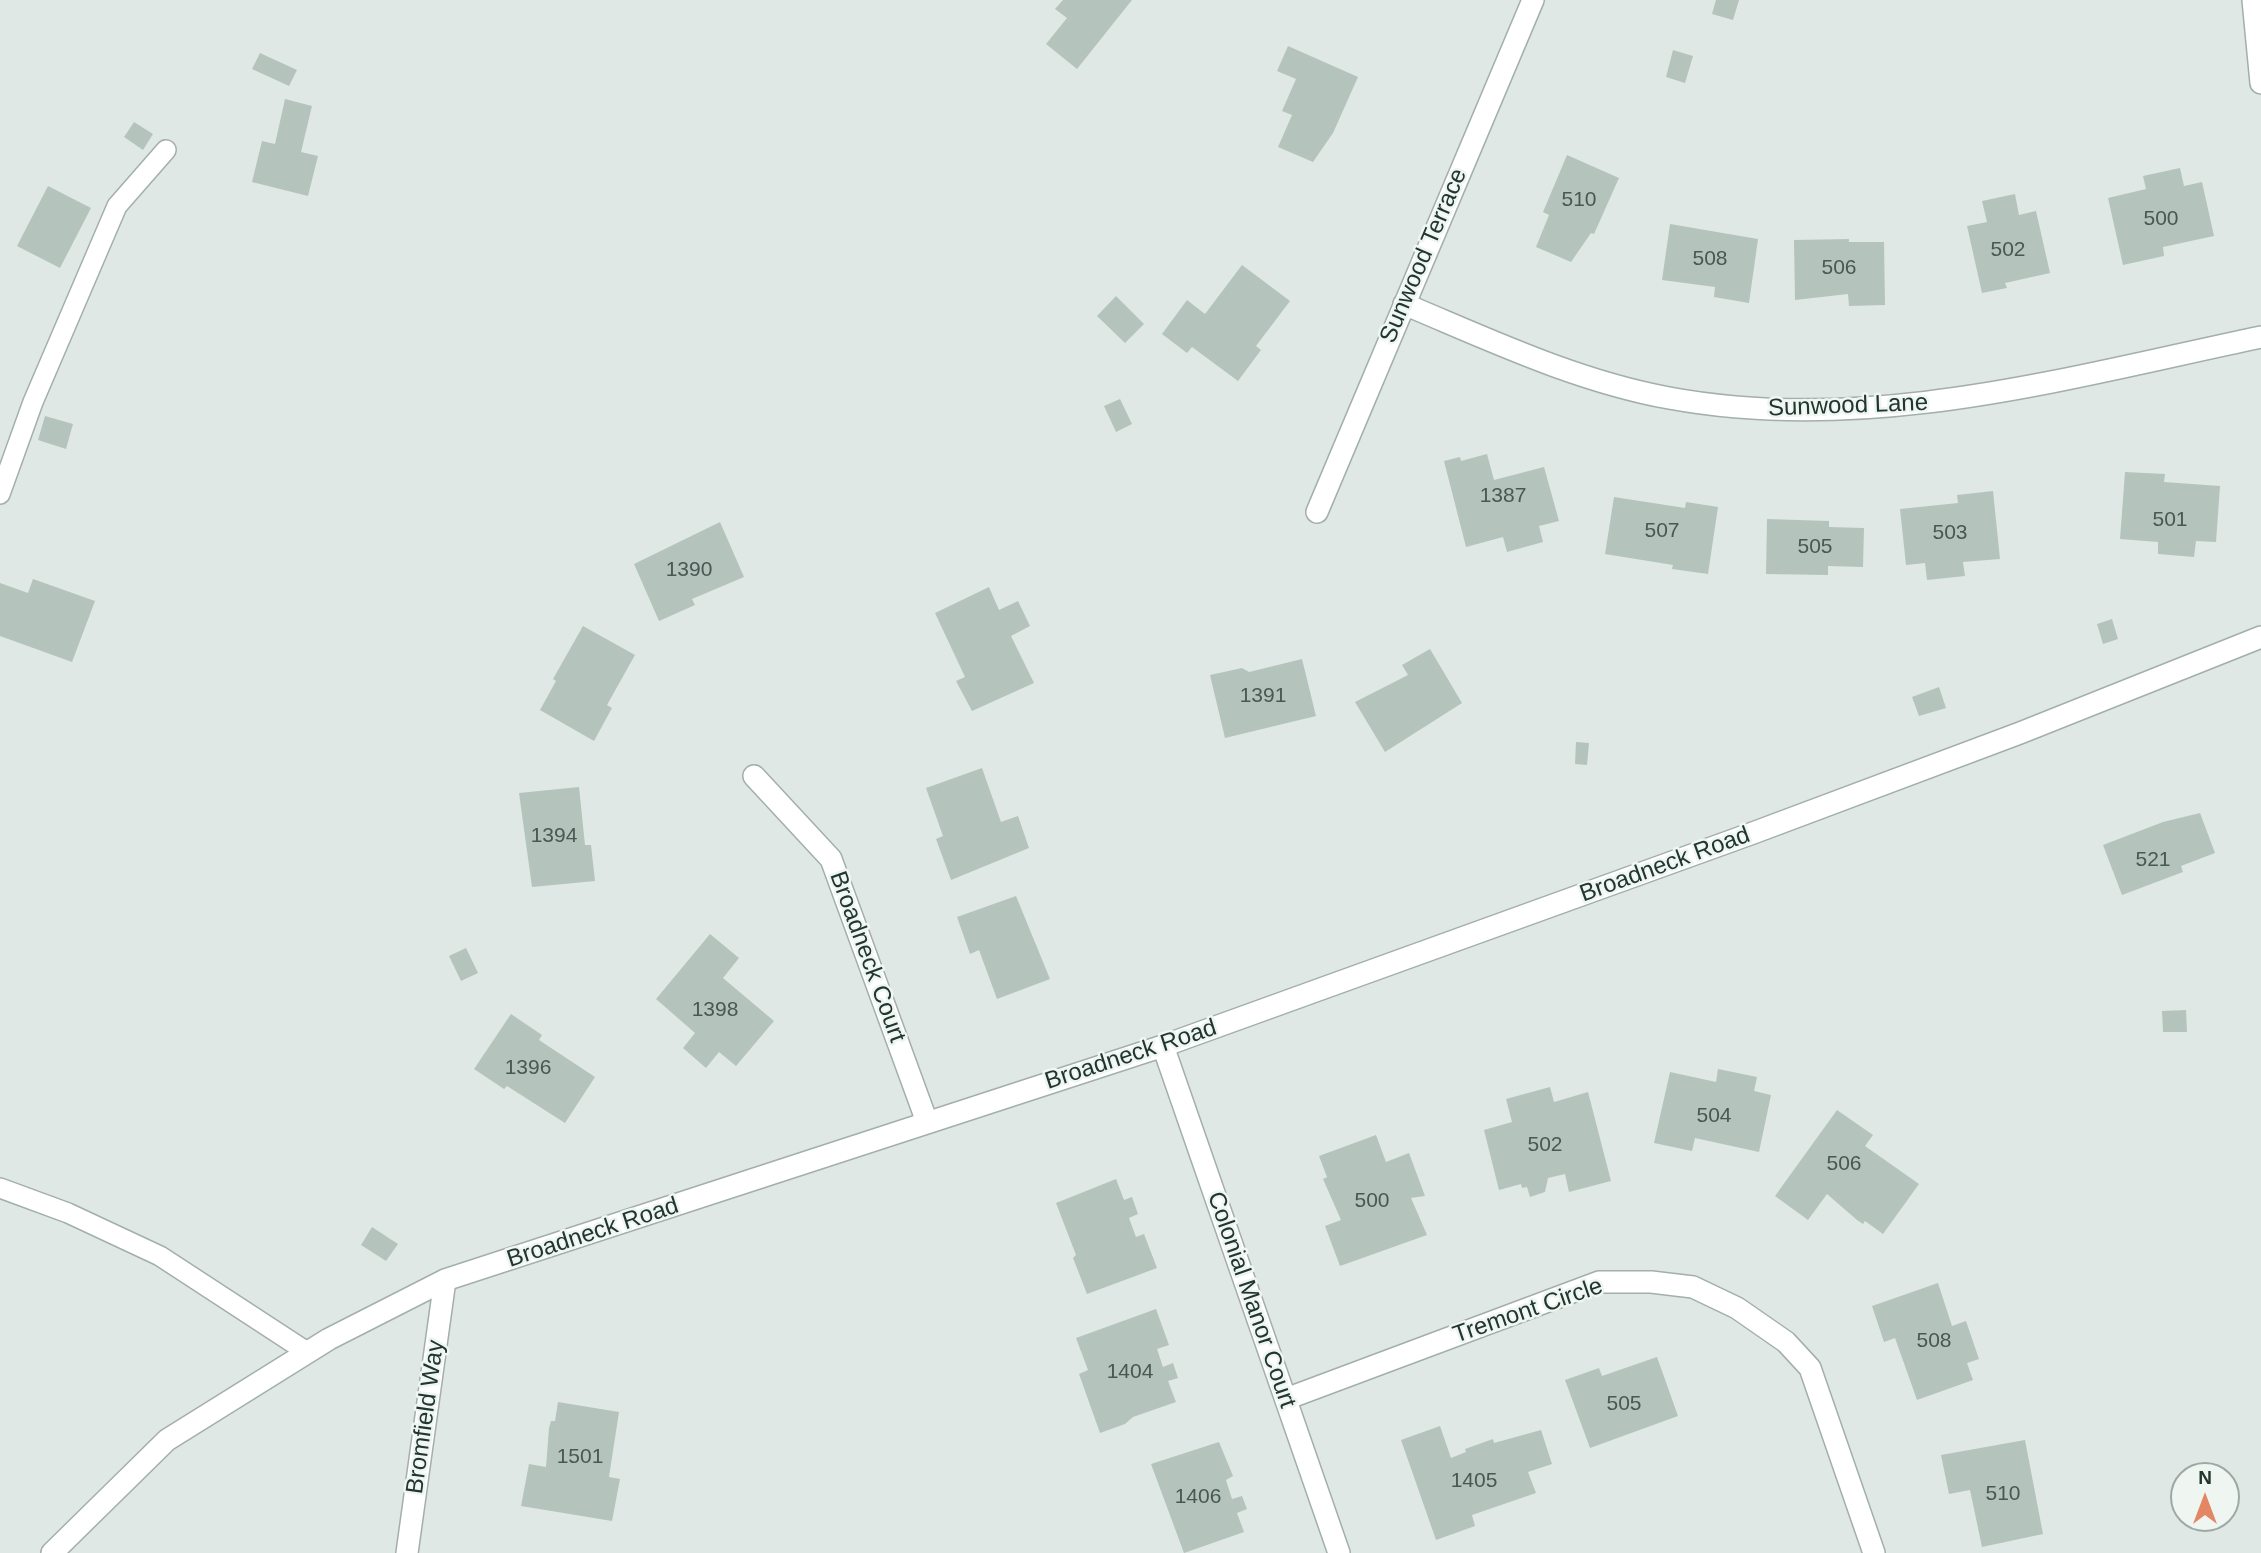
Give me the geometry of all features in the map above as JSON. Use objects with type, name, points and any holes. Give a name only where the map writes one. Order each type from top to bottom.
[{"type":"street","name":"Sunwood Terrace","points":[[1317,512],[1533,0]]},
{"type":"street","points":[[2253,0],[2261,83]]},
{"type":"street","name":"Sunwood Lane","points":[[1404,304],[1561,370],[1668,398],[1772,412],[1872,410],[1944,401],[2261,337]]},
{"type":"street","name":"Broadneck Road","points":[[52,1553],[167,1440],[307,1352],[445,1280],[1164,1046],[1766,829],[2020,733],[2261,637]]},
{"type":"street","name":"Broadneck Court","points":[[754,776],[831,859],[928,1122]]},
{"type":"street","name":"Colonial Manor Court","points":[[1164,1046],[1339,1553]]},
{"type":"street","name":"Bromfield Way","points":[[407,1553],[445,1280]]},
{"type":"street","name":"Tremont Circle","points":[[1286,1399],[1599,1282],[1651,1282],[1693,1287],[1737,1308],[1786,1342],[1810,1368],[1874,1553]]},
{"type":"lane","points":[[0,494],[33,402],[117,206],[166,150]]},
{"type":"lane","points":[[0,1188],[68,1213],[160,1256],[307,1352]]},
{"type":"building","points":[[1063,0],[1132,0],[1077,69],[1046,44],[1067,18],[1055,9]]},
{"type":"building","points":[[1716,0],[1739,0],[1733,20],[1712,14]]},
{"type":"building","points":[[1288,46],[1358,77],[1333,133],[1313,162],[1278,147],[1292,115],[1282,111],[1296,79],[1277,71]]},
{"type":"building","points":[[1673,50],[1693,56],[1685,83],[1666,77]]},
{"type":"building","points":[[260,53],[297,70],[289,86],[252,69]]},
{"type":"building","points":[[285,99],[312,106],[301,152],[318,156],[308,196],[252,182],[262,141],[275,144]]},
{"type":"building","points":[[134,122],[153,134],[143,150],[124,137]]},
{"type":"building","points":[[1567,155],[1619,178],[1594,234],[1591,233],[1571,262],[1536,247],[1549,215],[1543,212]]},
{"type":"building","points":[[2180,168],[2184,186],[2202,182],[2214,236],[2163,247],[2164,256],[2123,265],[2108,198],[2146,189],[2143,176]]},
{"type":"building","points":[[48,186],[91,208],[60,268],[17,246]]},
{"type":"building","points":[[2015,194],[2019,215],[2036,211],[2050,273],[2005,283],[2007,288],[1982,293],[1967,226],[1987,222],[1982,201]]},
{"type":"building","points":[[1670,224],[1758,239],[1749,303],[1714,297],[1715,287],[1662,280]]},
{"type":"building","points":[[1849,239],[1849,242],[1884,242],[1885,305],[1849,306],[1848,294],[1795,300],[1794,240]]},
{"type":"building","points":[[1242,265],[1290,301],[1256,346],[1261,350],[1238,381],[1192,347],[1187,353],[1162,334],[1187,300],[1205,314]]},
{"type":"building","points":[[1116,296],[1144,324],[1125,343],[1097,316]]},
{"type":"building","points":[[1120,399],[1132,424],[1116,432],[1104,406]]},
{"type":"building","points":[[45,416],[73,424],[66,449],[38,440]]},
{"type":"building","points":[[1487,454],[1494,480],[1544,467],[1559,521],[1539,526],[1543,542],[1507,552],[1503,537],[1466,547],[1444,461],[1460,457],[1461,461]]},
{"type":"building","points":[[2125,472],[2165,474],[2164,482],[2220,486],[2216,542],[2196,541],[2194,557],[2158,554],[2158,542],[2120,539]]},
{"type":"building","points":[[1993,491],[2000,559],[1963,562],[1965,576],[1927,580],[1925,563],[1906,565],[1900,509],[1958,503],[1957,495]]},
{"type":"building","points":[[1614,497],[1685,508],[1686,502],[1718,507],[1708,574],[1672,569],[1673,565],[1605,554]]},
{"type":"building","points":[[1767,519],[1829,521],[1829,527],[1864,528],[1863,567],[1828,566],[1828,575],[1766,574]]},
{"type":"building","points":[[720,522],[744,577],[692,599],[695,605],[659,621],[634,564]]},
{"type":"building","points":[[33,579],[95,601],[72,662],[0,636],[0,583],[28,593]]},
{"type":"building","points":[[989,587],[999,610],[1018,601],[1030,626],[1011,636],[1034,683],[972,711],[956,681],[965,677],[935,613]]},
{"type":"building","points":[[2112,619],[2118,639],[2103,644],[2097,624]]},
{"type":"building","points":[[583,626],[635,655],[607,705],[612,708],[594,741],[540,710],[556,681],[553,679]]},
{"type":"building","points":[[1430,649],[1462,703],[1385,752],[1355,702],[1408,675],[1402,665]]},
{"type":"building","points":[[1302,659],[1316,716],[1225,738],[1210,675],[1242,668],[1249,672]]},
{"type":"building","points":[[1939,687],[1946,708],[1919,716],[1912,697]]},
{"type":"building","points":[[1576,742],[1589,743],[1587,765],[1575,764]]},
{"type":"building","points":[[982,768],[1001,822],[1018,816],[1029,848],[951,880],[936,839],[943,836],[926,788]]},
{"type":"building","points":[[579,787],[585,845],[591,845],[595,881],[532,887],[519,793]]},
{"type":"building","points":[[2200,813],[2215,853],[2181,866],[2183,872],[2122,895],[2103,845],[2163,822]]},
{"type":"building","points":[[1016,896],[1050,979],[997,999],[979,950],[970,954],[957,917]]},
{"type":"building","points":[[710,934],[739,958],[723,978],[774,1021],[736,1066],[719,1052],[706,1068],[683,1048],[695,1033],[656,999]]},
{"type":"building","points":[[466,948],[478,973],[461,981],[449,956]]},
{"type":"building","points":[[2186,1010],[2187,1032],[2163,1032],[2162,1011]]},
{"type":"building","points":[[511,1014],[542,1035],[539,1040],[595,1077],[565,1123],[507,1086],[504,1089],[474,1069]]},
{"type":"building","points":[[1718,1069],[1757,1077],[1754,1091],[1771,1095],[1759,1152],[1695,1138],[1692,1151],[1654,1143],[1670,1072],[1716,1082]]},
{"type":"building","points":[[1550,1087],[1554,1102],[1588,1092],[1611,1181],[1569,1192],[1565,1174],[1548,1178],[1545,1192],[1530,1197],[1527,1187],[1522,1188],[1521,1184],[1499,1190],[1484,1130],[1512,1122],[1506,1099]]},
{"type":"building","points":[[1837,1110],[1873,1135],[1865,1146],[1919,1184],[1883,1234],[1865,1221],[1863,1224],[1857,1220],[1827,1194],[1808,1220],[1775,1196]]},
{"type":"building","points":[[1376,1135],[1386,1162],[1409,1153],[1425,1196],[1411,1198],[1427,1235],[1340,1266],[1325,1226],[1341,1220],[1323,1179],[1327,1177],[1319,1156]]},
{"type":"building","points":[[1116,1179],[1124,1200],[1132,1197],[1138,1214],[1129,1218],[1136,1237],[1144,1234],[1157,1268],[1087,1294],[1073,1258],[1076,1255],[1056,1203]]},
{"type":"building","points":[[372,1227],[398,1244],[386,1261],[361,1245]]},
{"type":"building","points":[[1938,1283],[1952,1326],[1966,1321],[1979,1359],[1967,1363],[1973,1380],[1917,1400],[1895,1338],[1884,1342],[1872,1306]]},
{"type":"building","points":[[1156,1309],[1169,1345],[1157,1349],[1163,1367],[1173,1363],[1178,1378],[1168,1381],[1176,1402],[1133,1417],[1125,1424],[1100,1433],[1079,1374],[1088,1370],[1076,1338]]},
{"type":"building","points":[[1657,1357],[1678,1416],[1590,1448],[1565,1380],[1599,1368],[1602,1376]]},
{"type":"building","points":[[558,1402],[619,1412],[609,1477],[620,1479],[612,1521],[521,1506],[529,1464],[546,1467],[549,1428],[551,1421],[555,1421]]},
{"type":"building","points":[[1440,1426],[1451,1458],[1466,1452],[1465,1449],[1493,1439],[1494,1443],[1541,1430],[1552,1464],[1528,1472],[1536,1493],[1472,1515],[1475,1526],[1436,1540],[1401,1440]]},
{"type":"building","points":[[2025,1440],[2043,1534],[1982,1547],[1970,1490],[1949,1494],[1941,1455]]},
{"type":"building","points":[[1219,1442],[1233,1476],[1226,1480],[1232,1499],[1242,1496],[1247,1509],[1237,1513],[1244,1532],[1184,1553],[1151,1464]]}]
